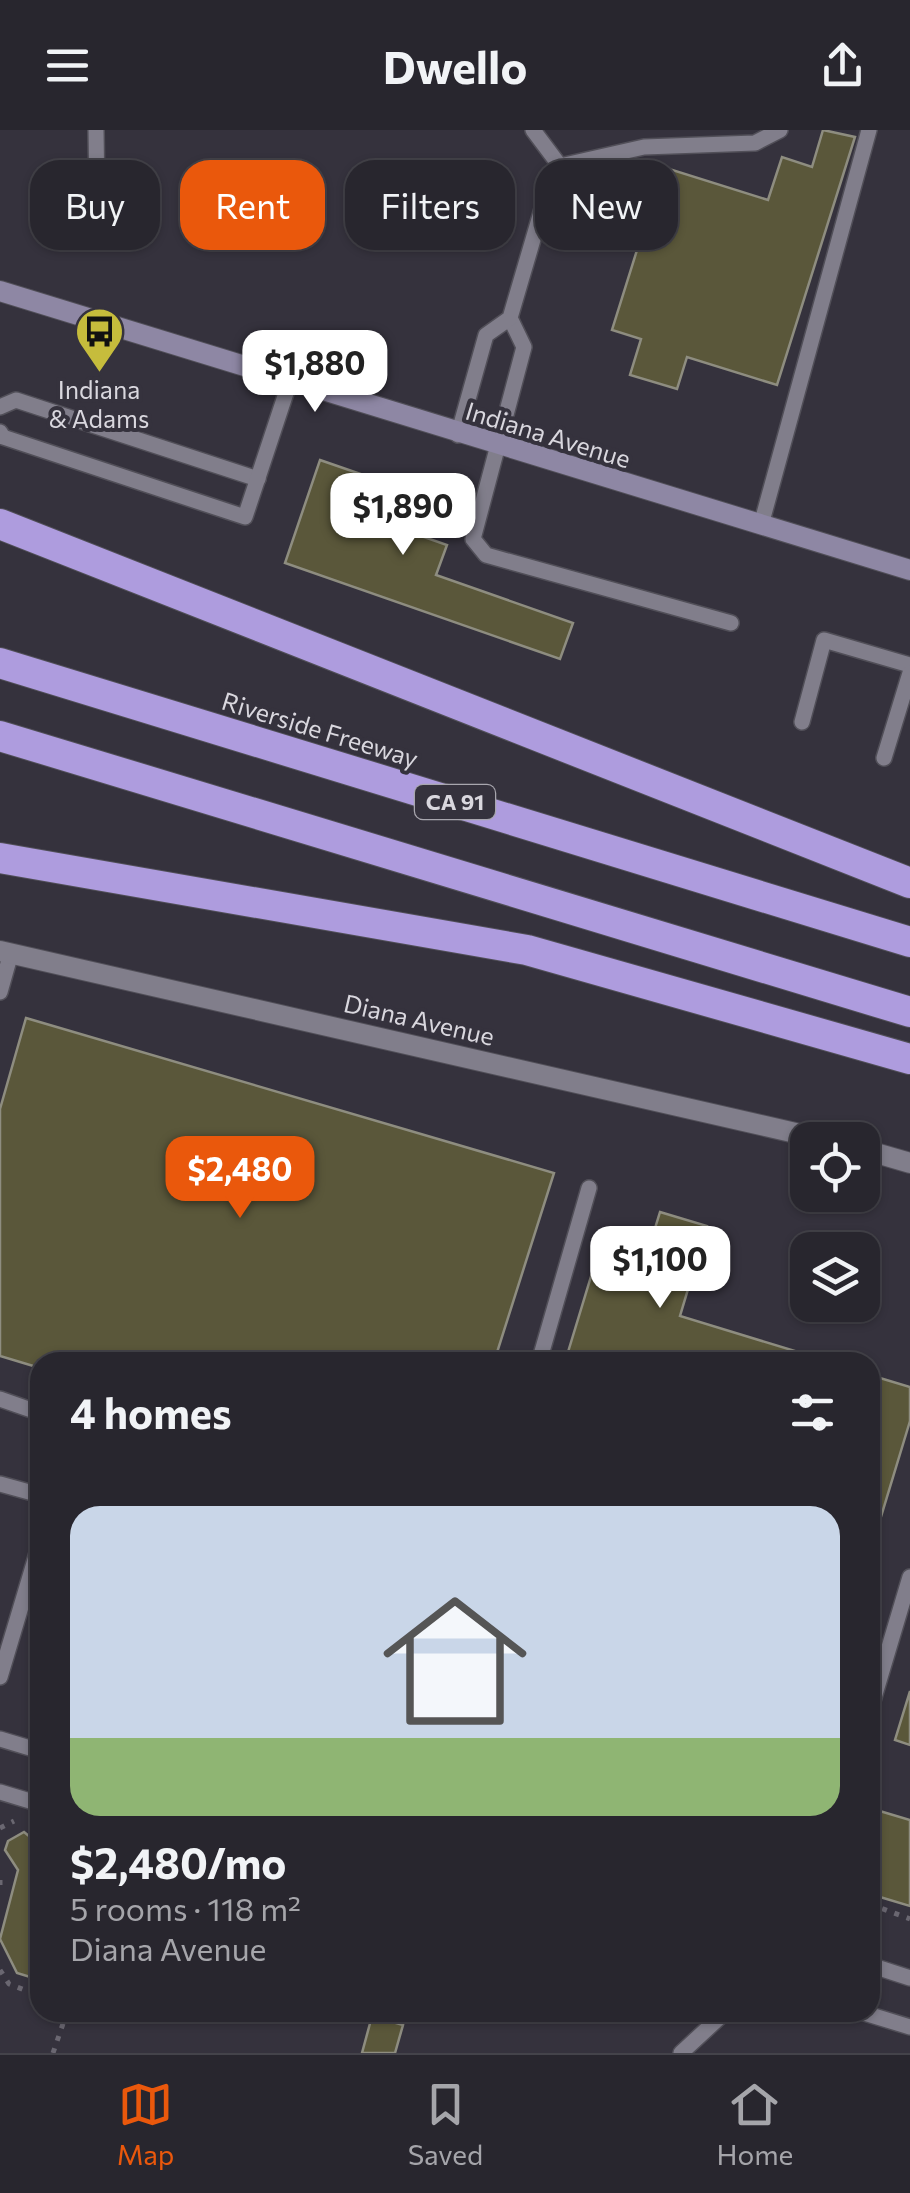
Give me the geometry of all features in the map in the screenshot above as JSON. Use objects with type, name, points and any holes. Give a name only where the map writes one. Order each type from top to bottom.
[{"type":"highway","points":[[0,524],[910,883]]},
{"type":"highway","name":"Riverside Freeway","points":[[0,663],[910,942]]},
{"type":"highway","points":[[0,736],[910,1012]]},
{"type":"highway","points":[[0,858],[527,950],[910,1059]]},
{"type":"street","name":"Indiana Avenue","points":[[0,291],[458,434],[498,436],[760,526],[910,570]]},
{"type":"street","name":"Diana Avenue","points":[[5,952],[790,1132]]},
{"type":"street","points":[[880,1154],[910,1163]]},
{"type":"lane","points":[[96,130],[96,160]]},
{"type":"lane","points":[[533,130],[556,160]]},
{"type":"lane","points":[[587,160],[644,147],[755,143],[780,130]]},
{"type":"lane","points":[[760,526],[869,130]]},
{"type":"lane","points":[[458,434],[486,334],[510,318],[535,233]]},
{"type":"lane","points":[[510,318],[524,347],[473,539],[486,555],[731,623]]},
{"type":"lane","points":[[0,432],[4,438],[245,516],[290,381]]},
{"type":"lane","points":[[0,407],[16,400],[258,480]]},
{"type":"lane","points":[[802,722],[824,640],[910,665]]},
{"type":"lane","points":[[884,758],[910,673]]},
{"type":"lane","points":[[0,992],[5,952]]},
{"type":"lane","points":[[542,1352],[590,1188]]},
{"type":"lane","points":[[0,1398],[30,1408]]},
{"type":"lane","points":[[0,1484],[30,1492]]},
{"type":"lane","points":[[0,1677],[30,1576]]},
{"type":"lane","points":[[880,1678],[910,1577]]},
{"type":"lane","points":[[0,1739],[30,1748]]},
{"type":"lane","points":[[0,1792],[30,1801]]},
{"type":"lane","points":[[880,1968],[910,1978]]},
{"type":"lane","points":[[880,2018],[910,2027]]},
{"type":"lane","points":[[681,2053],[715,2022]]},
{"type":"path","points":[[0,1880],[0,1892]]},
{"type":"path","points":[[880,1908],[910,1919]]},
{"type":"path","points":[[0,1970],[9,1984],[30,1992]]},
{"type":"path","points":[[53,2053],[64,2022]]},
{"type":"building","points":[[823,130],[855,137],[777,385],[687,357],[677,389],[630,375],[641,339],[612,330],[637,250],[678,250],[678,172],[768,200],[782,157],[812,167]]},
{"type":"building","points":[[320,460],[433,499],[421,536],[447,545],[436,575],[573,623],[560,659],[285,563]]},
{"type":"building","points":[[26,1018],[554,1173],[497,1352],[30,1352],[30,1365],[0,1356],[0,1109]]},
{"type":"building","points":[[660,1212],[707,1226],[680,1316],[798,1352],[568,1352],[596,1260],[641,1274]]},
{"type":"building","points":[[880,1378],[910,1387],[910,1421],[880,1520]]},
{"type":"building","points":[[910,1691],[910,1745],[895,1740]]},
{"type":"building","points":[[880,1811],[910,1820],[910,1906],[880,1897]]},
{"type":"building","points":[[24,1832],[30,1837],[30,1977],[17,1973],[0,1939],[18,1870],[5,1850],[8,1841]]},
{"type":"building","points":[[370,2022],[403,2025],[395,2053],[362,2053]]},
{"type":"place","name":"Indiana & Adams","points":[[99,374]]}]
